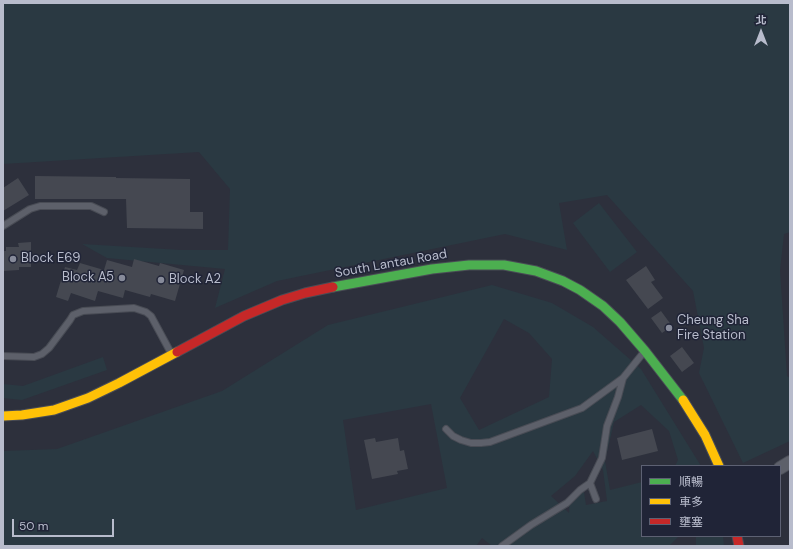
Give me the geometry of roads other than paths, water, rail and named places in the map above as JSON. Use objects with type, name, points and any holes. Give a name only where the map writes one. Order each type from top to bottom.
[{"type":"main road","name":"South Lantau Road","points":[[3,416],[40,413],[88,398],[172,355],[226,325],[282,300],[305,293],[432,269],[484,264],[504,265],[536,271],[563,281],[580,290],[603,306],[620,322],[645,350],[685,403],[705,435],[719,465]]},
{"type":"street","points":[[781,467],[790,462]]},
{"type":"lane","points":[[3,226],[30,209],[40,206],[91,206],[104,212]]},
{"type":"lane","points":[[3,356],[34,357],[42,354],[49,348],[73,316],[83,311],[134,308],[146,312],[151,316],[172,355]]},
{"type":"lane","points":[[446,429],[453,436],[471,443],[490,442],[582,408],[623,378],[645,350]]},
{"type":"lane","points":[[502,546],[531,525],[567,503],[580,490],[590,483],[602,458],[607,426],[618,397],[623,378]]},
{"type":"lane","points":[[590,483],[596,499]]},
{"type":"place","name":"Block E69","points":[[13,259]]},
{"type":"place","name":"Block A5","points":[[122,278]]},
{"type":"place","name":"Block A2","points":[[161,280]]},
{"type":"place","name":"Cheung Sha Fire Station","points":[[669,328]]}]
